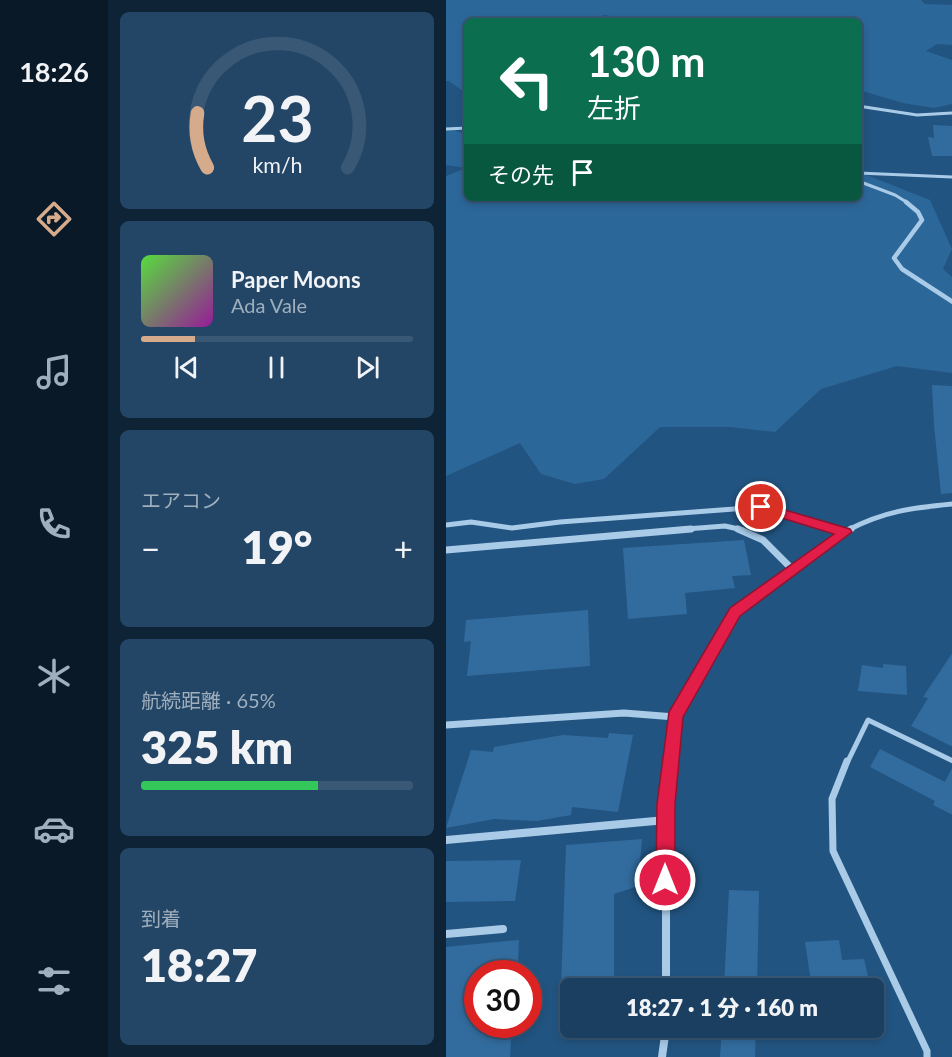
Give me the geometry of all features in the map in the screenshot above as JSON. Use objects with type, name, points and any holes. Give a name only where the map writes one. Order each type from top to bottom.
[{"type":"street","points":[[862,107],[917,116],[953,113]]},
{"type":"street","points":[[446,129],[464,128]]},
{"type":"street","points":[[862,173],[953,177]]},
{"type":"street","points":[[862,183],[906,202],[919,211],[922,220],[894,258],[902,269],[953,302]]},
{"type":"street","points":[[666,978],[666,820],[675,717],[735,612],[845,532],[875,516],[918,507],[953,504]]},
{"type":"street","points":[[446,525],[471,522],[512,528],[560,522],[761,507],[845,532]]},
{"type":"street","points":[[446,550],[725,526],[747,530],[766,542],[792,569]]},
{"type":"street","points":[[446,725],[624,713],[675,717]]},
{"type":"street","points":[[446,840],[666,820]]},
{"type":"street","points":[[446,934],[503,929]]},
{"type":"street","points":[[662,1057],[665,1038]]},
{"type":"lane","points":[[928,1057],[833,851],[832,799],[850,755],[868,720],[953,761]]},
{"type":"shaded area","points":[[446,0],[921,0],[925,4],[952,5],[952,45],[937,44],[926,51],[952,60],[952,104],[934,108],[903,103],[862,91],[862,18],[622,18],[605,15],[594,18],[464,18],[464,92],[446,81]]},
{"type":"shaded area","points":[[446,127],[464,134],[464,168],[446,165]]},
{"type":"shaded area","points":[[464,169],[464,201],[862,201],[862,173],[930,200],[952,249],[943,269],[952,277],[952,373],[897,366],[821,389],[775,432],[729,427],[660,427],[604,479],[575,484],[541,474],[520,443],[446,476],[446,176]]},
{"type":"building","points":[[933,125],[953,126],[953,156],[932,156],[928,137],[934,138]]},
{"type":"building","points":[[932,385],[953,386],[953,493],[941,494]]},
{"type":"building","points":[[744,540],[751,575],[732,576],[735,588],[685,593],[687,614],[628,619],[623,548]]},
{"type":"building","points":[[588,610],[590,666],[467,676],[471,641],[464,642],[466,620]]},
{"type":"building","points":[[953,652],[953,747],[911,726],[928,698],[923,697]]},
{"type":"building","points":[[883,664],[906,666],[907,695],[858,691],[862,665],[883,668]]},
{"type":"building","points":[[609,733],[633,735],[618,812],[572,807],[571,815],[537,821],[494,819],[446,828],[471,750],[493,752],[494,747],[563,735],[608,738]]},
{"type":"building","points":[[880,749],[945,782],[953,766],[953,815],[933,805],[935,801],[870,767]]},
{"type":"building","points":[[642,839],[638,886],[614,894],[614,978],[561,978],[566,845]]},
{"type":"building","points":[[521,860],[515,901],[446,902],[446,861]]},
{"type":"building","points":[[729,890],[759,891],[757,978],[725,978]]},
{"type":"building","points":[[519,940],[518,960],[464,960],[464,1038],[511,1038],[510,1057],[446,1057],[446,947]]},
{"type":"building","points":[[839,940],[842,960],[864,959],[868,976],[810,978],[805,942]]},
{"type":"building","points":[[721,1038],[756,1038],[755,1057],[720,1057]]},
{"type":"route","points":[[665,880],[666,804],[671,738],[675,717],[735,612],[845,532],[761,507]]}]
